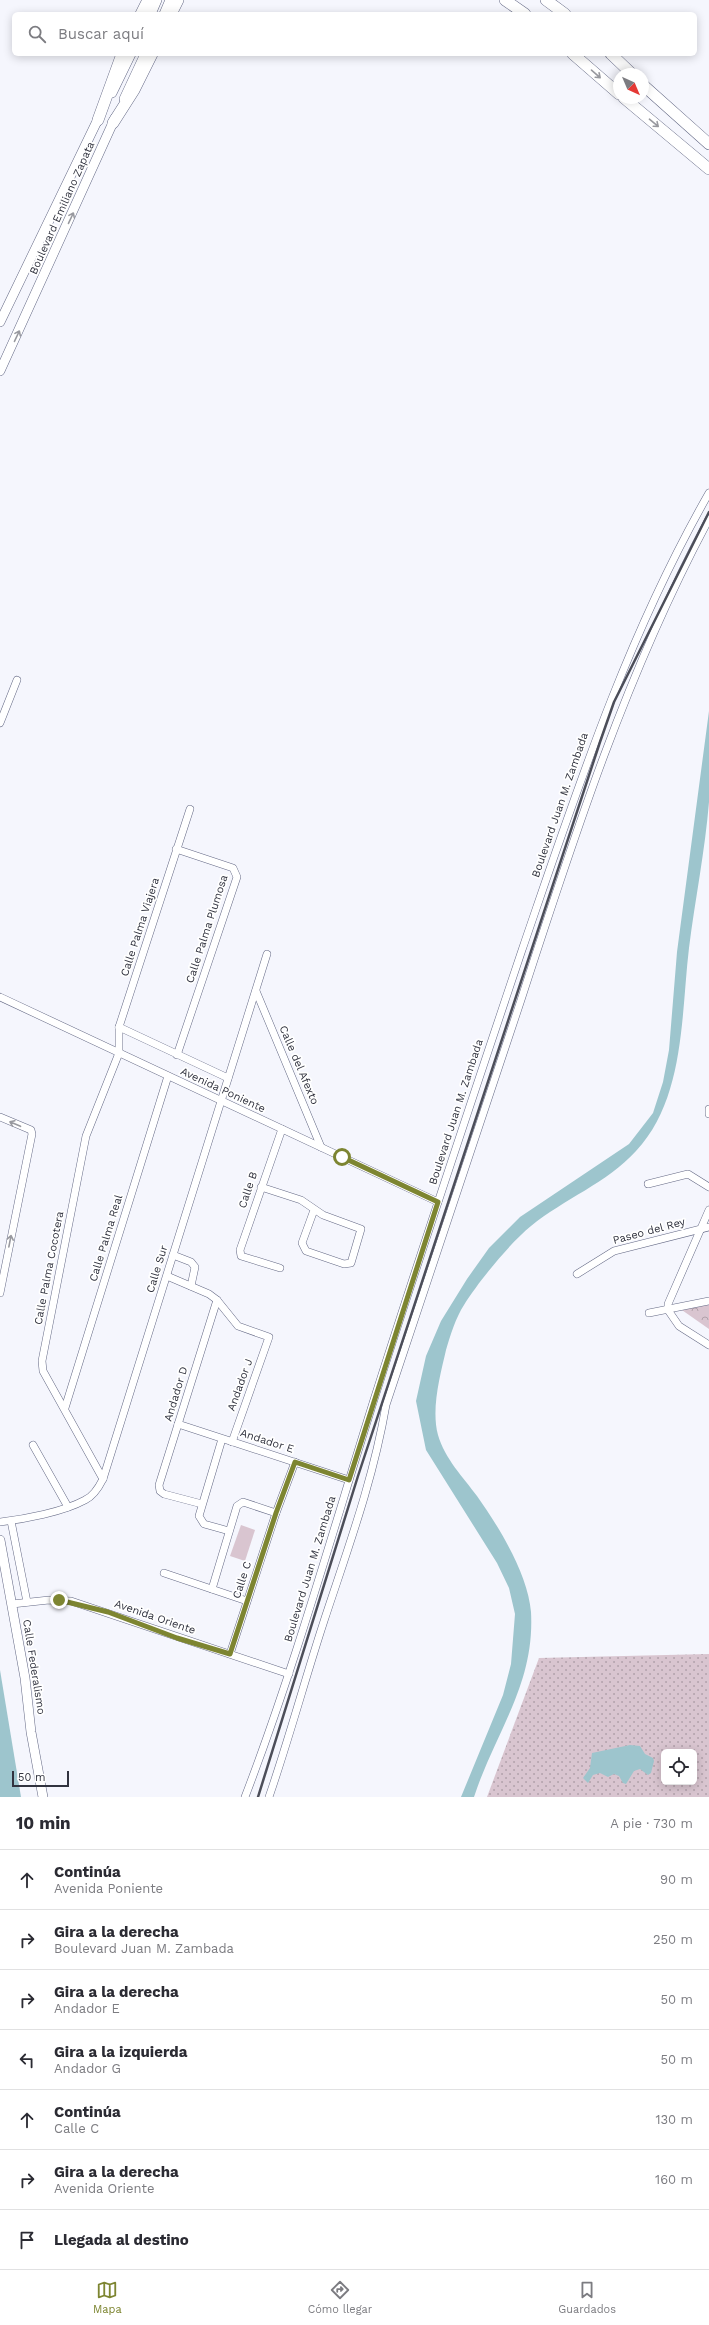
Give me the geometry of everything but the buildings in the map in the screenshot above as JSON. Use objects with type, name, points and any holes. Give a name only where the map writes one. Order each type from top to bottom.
[{"type":"highway","points":[[142,12],[148,0]]},
{"type":"highway","points":[[172,12],[178,0]]},
{"type":"highway","points":[[505,0],[522,12]]},
{"type":"highway","points":[[546,0],[562,12]]},
{"type":"highway","points":[[98,120],[121,56]]},
{"type":"highway","points":[[113,123],[134,90],[151,56]]},
{"type":"highway","points":[[575,56],[613,89]]},
{"type":"highway","points":[[613,56],[626,68]]},
{"type":"highway","points":[[649,90],[709,144]]},
{"type":"highway","points":[[631,104],[709,169]]},
{"type":"main road","points":[[151,12],[157,0]]},
{"type":"main road","points":[[165,12],[170,0]]},
{"type":"main road","name":"Boulevard Emiliano Zapata","points":[[0,322],[98,120],[131,56]]},
{"type":"main road","name":"Boulevard Emiliano Zapata","points":[[0,371],[144,56]]},
{"type":"main road","name":"Calle Federalismo","points":[[0,1540],[12,1604],[43,1797]]},
{"type":"street","name":"Boulevard Juan M. Zambada","points":[[245,1797],[262,1756],[289,1674],[438,1202],[560,836],[596,737],[656,595],[709,493]]},
{"type":"street","points":[[269,1797],[368,1486],[378,1452],[386,1405],[548,917],[625,698],[685,564],[709,519]]},
{"type":"street","points":[[0,723],[17,680]]},
{"type":"street","name":"Calle Palma Viajera","points":[[119,1053],[119,1027],[190,810]]},
{"type":"street","name":"Calle Palma Plumosa","points":[[176,849],[233,868],[236,877],[178,1055]]},
{"type":"street","name":"Calle Sur","points":[[0,1522],[68,1507],[86,1500],[98,1488],[103,1479],[267,954]]},
{"type":"street","name":"Calle del Afexto","points":[[256,991],[322,1148]]},
{"type":"street","name":"Avenida Poniente","points":[[0,997],[221,1102],[438,1202]]},
{"type":"street","points":[[119,1027],[228,1078]]},
{"type":"street","name":"Calle Palma Cocotera","points":[[103,1479],[65,1408],[43,1371],[42,1361],[86,1136],[119,1053]]},
{"type":"street","name":"Calle Palma Real","points":[[65,1408],[168,1076]]},
{"type":"street","points":[[709,1109],[709,1114]]},
{"type":"street","points":[[0,1117],[31,1130],[32,1134],[0,1293]]},
{"type":"street","name":"Calle B","points":[[280,1268],[243,1257],[240,1250],[282,1129]]},
{"type":"street","points":[[648,1184],[688,1174],[709,1187]]},
{"type":"street","points":[[261,1187],[301,1200],[314,1210],[359,1228],[362,1232],[350,1263],[344,1264],[306,1250],[302,1243],[314,1210]]},
{"type":"street","points":[[709,1210],[705,1228],[668,1304],[668,1310],[679,1326],[709,1346]]},
{"type":"street","name":"Paseo del Rey","points":[[577,1274],[614,1251],[705,1228]]},
{"type":"street","points":[[173,1255],[191,1262],[195,1267],[191,1286]]},
{"type":"street","points":[[166,1276],[191,1286],[217,1300]]},
{"type":"street","name":"Andador J","points":[[217,1300],[238,1326],[270,1337],[232,1442]]},
{"type":"street","name":"Andador D","points":[[202,1504],[164,1494],[160,1491],[159,1485],[217,1300]]},
{"type":"street","points":[[649,1313],[709,1301]]},
{"type":"street","name":"Andador E","points":[[178,1424],[349,1480]]},
{"type":"street","points":[[222,1439],[199,1516],[204,1524],[229,1531]]},
{"type":"street","points":[[33,1445],[68,1507]]},
{"type":"street","name":"Calle C","points":[[230,1654],[276,1513],[295,1462]]},
{"type":"street","points":[[212,1589],[235,1511],[240,1502],[276,1513]]},
{"type":"street","points":[[11,1520],[27,1602]]},
{"type":"street","points":[[164,1573],[247,1601]]},
{"type":"street","name":"Avenida Oriente","points":[[12,1604],[49,1600],[71,1601],[289,1674]]},
{"type":"green space","points":[[709,1302],[709,1329],[679,1308]]},
{"type":"green space","points":[[241,1525],[255,1530],[245,1561],[230,1556]]},
{"type":"green space","points":[[709,1654],[709,1797],[487,1797],[539,1658]]},
{"type":"water","points":[[709,711],[709,802],[707,820],[689,948],[682,1028],[678,1055],[672,1082],[664,1107],[652,1130],[636,1151],[625,1162],[599,1182],[557,1207],[531,1226],[495,1263],[470,1295],[458,1315],[449,1339],[441,1371],[435,1414],[441,1444],[455,1467],[486,1508],[503,1536],[524,1582],[529,1597],[531,1612],[531,1638],[527,1663],[512,1708],[474,1797],[461,1797],[503,1695],[511,1664],[515,1614],[509,1588],[497,1563],[426,1450],[416,1401],[426,1356],[441,1321],[467,1279],[489,1248],[520,1217],[629,1144],[653,1113],[663,1082],[669,1050],[677,952]]},
{"type":"water","points":[[0,1670],[21,1797],[0,1797]]},
{"type":"water","points":[[630,1745],[640,1746],[645,1754],[653,1758],[654,1761],[651,1773],[648,1775],[640,1769],[634,1771],[626,1784],[623,1783],[619,1776],[614,1774],[608,1777],[600,1773],[593,1775],[588,1783],[583,1778],[590,1768],[592,1753]]},
{"type":"railway","points":[[258,1797],[358,1476],[614,702],[709,512]]},
{"type":"route","points":[[59,1600],[71,1601],[108,1612],[177,1638],[230,1654],[276,1513],[295,1462],[349,1480],[438,1202],[342,1157]]}]
